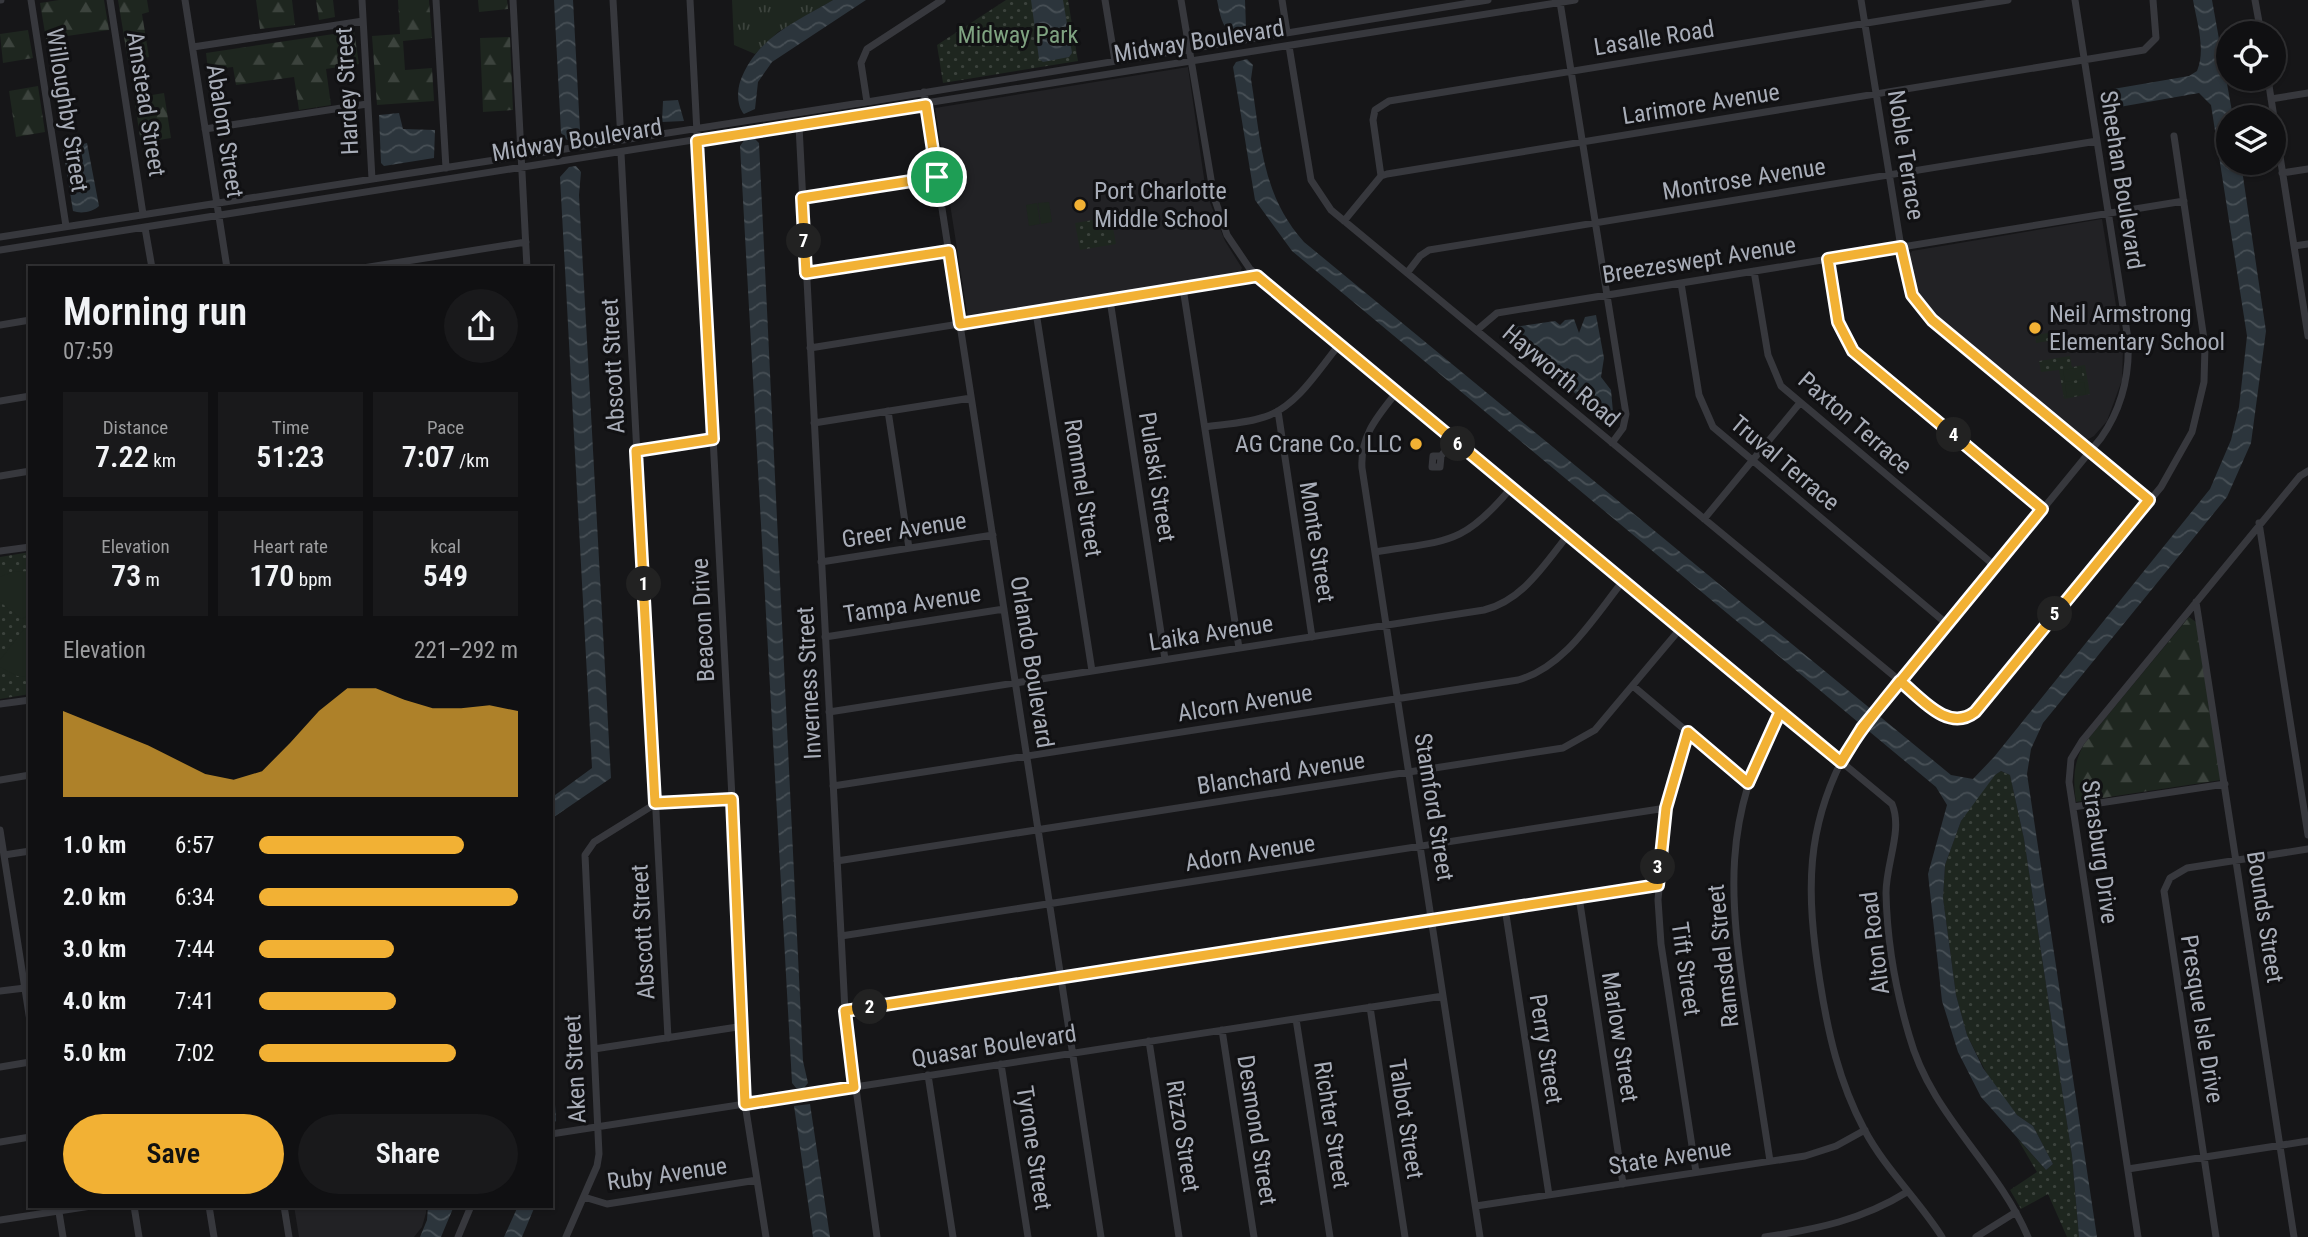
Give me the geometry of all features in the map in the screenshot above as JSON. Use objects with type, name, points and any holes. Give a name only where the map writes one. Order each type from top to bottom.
[{"type":"street","name":"Willoughby Street","points":[[30,0],[66,226]]},
{"type":"street","name":"Amstead Street","points":[[110,0],[143,214]]},
{"type":"street","name":"Abalom Street","points":[[185,0],[227,266]]},
{"type":"street","name":"Hardey Street","points":[[362,0],[372,179]]},
{"type":"street","points":[[436,0],[446,168]]},
{"type":"street","points":[[513,0],[527,266]]},
{"type":"street","points":[[613,0],[621,140]]},
{"type":"street","name":"Beacon Drive","points":[[690,0],[744,1026],[745,1104],[766,1237]]},
{"type":"street","points":[[867,102],[861,63],[867,49],[942,0]]},
{"type":"street","points":[[1105,0],[1115,61]]},
{"type":"street","name":"Alton Road","points":[[1181,0],[1216,207],[1233,245],[1257,276],[1892,804],[1897,817],[1888,863],[1887,905],[1902,1004],[1916,1058],[1941,1108],[1993,1175],[2028,1237]]},
{"type":"street","points":[[1282,0],[1287,32]]},
{"type":"street","name":"Midway Boulevard","points":[[0,237],[867,102],[1488,0]]},
{"type":"street","name":"Midway Boulevard","points":[[0,250],[799,126],[1575,0]]},
{"type":"street","name":"Noble Terrace","points":[[1861,0],[1901,247],[1909,288],[1920,308],[2149,500]]},
{"type":"street","name":"Lasalle Road","points":[[1381,176],[1373,120],[1375,110],[1383,103],[2008,0]]},
{"type":"street","name":"Sheehan Boulevard","points":[[1942,1237],[1907,1192],[1865,1130],[1844,1086],[1831,1043],[1810,915],[1814,839],[1824,802],[1841,762],[1862,728],[2090,452],[2116,412],[2128,367],[2127,339],[2075,0]]},
{"type":"street","name":"Larimore Avenue","points":[[1381,176],[2144,50],[2152,46],[2157,30],[2153,0]]},
{"type":"street","points":[[2255,0],[2259,21]]},
{"type":"street","points":[[1560,2],[1626,414],[1623,428],[1612,443]]},
{"type":"street","points":[[192,47],[363,21]]},
{"type":"street","name":"Hayworth Road","points":[[1289,46],[1311,180],[1320,197],[1344,221],[1945,717],[1952,720],[1967,718],[2149,500]]},
{"type":"street","points":[[2270,91],[2272,105]]},
{"type":"street","name":"Orlando Boulevard","points":[[925,92],[1101,1237]]},
{"type":"street","points":[[2271,99],[2308,93]]},
{"type":"street","points":[[205,129],[367,104]]},
{"type":"street","name":"Inverness Street","points":[[799,126],[845,1011],[877,1237]]},
{"type":"street","points":[[2149,500],[2170,475],[2186,446],[2198,415],[2204,382],[2204,335],[2174,136]]},
{"type":"street","name":"Montrose Avenue","points":[[1407,273],[1420,256],[1429,250],[2097,141]]},
{"type":"street","name":"Abscott Street","points":[[621,153],[668,1038]]},
{"type":"street","points":[[2286,172],[2308,169]]},
{"type":"street","points":[[2282,175],[2308,336]]},
{"type":"street","points":[[1344,221],[1381,176]]},
{"type":"street","points":[[802,198],[937,177]]},
{"type":"street","name":"Breezeswept Avenue","points":[[1477,330],[1487,318],[1497,313],[2184,201]]},
{"type":"street","points":[[145,228],[152,266]]},
{"type":"street","points":[[376,266],[526,242]]},
{"type":"street","points":[[2294,246],[2308,244]]},
{"type":"street","points":[[806,273],[949,251]]},
{"type":"street","points":[[1828,259],[1838,322],[1853,351],[2042,509]]},
{"type":"street","name":"Paxton Terrace","points":[[1754,271],[1770,365],[1781,386],[1799,404],[1995,566]]},
{"type":"street","points":[[810,348],[1257,276]]},
{"type":"street","name":"Truval Terrace","points":[[1681,283],[1703,409],[1718,433],[1947,624]]},
{"type":"street","points":[[1183,288],[1239,648]]},
{"type":"street","name":"Pulaski Street","points":[[1110,300],[1165,659]]},
{"type":"street","name":"Rommel Street","points":[[1036,312],[1092,671]]},
{"type":"street","points":[[0,325],[28,320]]},
{"type":"street","points":[[1205,427],[1258,419],[1278,411],[1296,397],[1339,345]]},
{"type":"street","name":"Stamford Street","points":[[1396,393],[1368,430],[1362,450],[1397,699],[1480,1237]]},
{"type":"street","points":[[0,401],[28,396]]},
{"type":"street","points":[[814,423],[971,398]]},
{"type":"street","points":[[1704,519],[1799,404]]},
{"type":"street","points":[[888,411],[909,548]]},
{"type":"street","name":"Monte Street","points":[[1278,411],[1312,637]]},
{"type":"street","points":[[636,451],[713,439]]},
{"type":"street","points":[[1441,456],[1454,440]]},
{"type":"street","points":[[0,476],[28,471]]},
{"type":"street","name":"Strasburg Drive","points":[[2138,1237],[2069,773],[2074,753],[2259,523],[2300,475],[2308,471]]},
{"type":"street","points":[[1375,552],[1445,541],[1463,535],[1483,521],[1511,488]]},
{"type":"street","points":[[2259,523],[2308,835]]},
{"type":"street","name":"Greer Avenue","points":[[821,562],[993,535]]},
{"type":"street","name":"Laika Avenue","points":[[829,712],[1484,610],[1504,604],[1524,588],[1568,535]]},
{"type":"street","points":[[0,551],[28,547]]},
{"type":"street","name":"Alcorn Avenue","points":[[833,786],[1518,680],[1539,673],[1560,657],[1623,581]]},
{"type":"street","name":"Bounds Street","points":[[2196,602],[2294,1237]]},
{"type":"street","name":"Tampa Avenue","points":[[825,637],[1004,609]]},
{"type":"street","name":"Blanchard Avenue","points":[[837,861],[1570,746],[1595,730],[1680,629]]},
{"type":"street","points":[[1633,686],[1748,783]]},
{"type":"street","points":[[0,704],[28,700]]},
{"type":"street","name":"Ramsdel Street","points":[[1770,1161],[1733,910],[1735,843],[1748,783],[1780,712]]},
{"type":"street","name":"Tift Street","points":[[1688,732],[1666,808],[1658,885],[1661,944],[1696,1172]]},
{"type":"street","points":[[0,780],[28,775]]},
{"type":"street","points":[[2073,807],[2225,784]]},
{"type":"street","points":[[655,803],[732,799]]},
{"type":"street","name":"Aken Street","points":[[566,1237],[597,1166],[598,1127],[584,855],[594,842],[655,803]]},
{"type":"street","name":"Adorn Avenue","points":[[841,936],[1666,808]]},
{"type":"street","points":[[0,830],[28,1010]]},
{"type":"street","name":"Presque Isle Drive","points":[[2216,1237],[2165,891],[2170,878],[2181,869],[2308,849]]},
{"type":"street","points":[[4,855],[28,851]]},
{"type":"street","points":[[845,1011],[1658,885]]},
{"type":"street","name":"Marlow Street","points":[[1578,897],[1623,1184]]},
{"type":"street","name":"Perry Street","points":[[1505,908],[1549,1195]]},
{"type":"street","points":[[0,991],[24,988]]},
{"type":"street","name":"Quasar Boulevard","points":[[553,1134],[1443,996]]},
{"type":"street","name":"Talbot Street","points":[[1370,1007],[1405,1237]]},
{"type":"street","name":"Richter Street","points":[[1296,1018],[1330,1237]]},
{"type":"street","points":[[594,1049],[744,1026]]},
{"type":"street","name":"Desmond Street","points":[[1222,1030],[1254,1237]]},
{"type":"street","name":"Rizzo Street","points":[[1149,1041],[1179,1237]]},
{"type":"street","points":[[0,1067],[28,1062]]},
{"type":"street","name":"Tyrone Street","points":[[1001,1064],[1028,1237]]},
{"type":"street","points":[[928,1076],[953,1237]]},
{"type":"street","name":"State Avenue","points":[[1476,1206],[1823,1151],[1865,1130]]},
{"type":"street","points":[[0,1142],[28,1138]]},
{"type":"street","points":[[2128,1169],[2308,1141]]},
{"type":"street","name":"Ruby Avenue","points":[[583,1197],[607,1204],[757,1180]]},
{"type":"street","points":[[1765,1237],[1838,1224],[1872,1212],[1907,1192]]},
{"type":"street","points":[[0,1220],[59,1208],[63,1237]]},
{"type":"street","points":[[134,1208],[139,1237]]},
{"type":"street","points":[[209,1208],[214,1237]]},
{"type":"street","points":[[284,1208],[289,1237]]},
{"type":"street","points":[[458,1237],[470,1208]]},
{"type":"street","points":[[1976,1237],[2016,1212]]},
{"type":"shaded area","name":"Port Charlotte Middle School","points":[[1188,67],[1206,192],[1225,241],[1242,268],[1239,274],[968,319],[935,108]]},
{"type":"shaded area","name":"Neil Armstrong Elementary School","points":[[2102,219],[2123,349],[2122,380],[2107,421],[2094,436],[2085,441],[1925,307],[1915,292],[1909,255],[1912,251]]},
{"type":"shaded area","points":[[294,1208],[426,1208],[422,1227],[414,1237],[299,1237]]},
{"type":"green space","points":[[59,0],[104,0],[109,30],[46,39],[40,3]]},
{"type":"green space","points":[[118,0],[147,0],[149,12],[142,14],[149,57],[128,61]]},
{"type":"green space","points":[[256,0],[292,0],[295,25],[260,29]]},
{"type":"green space","points":[[316,0],[333,0],[335,17],[319,20]]},
{"type":"green space","points":[[398,0],[429,0],[432,38],[403,41],[405,70],[432,68],[434,101],[377,105],[372,36],[400,34]]},
{"type":"green space","points":[[478,0],[507,0],[508,9],[479,12]]},
{"type":"green space","points":[[732,0],[833,0],[778,32],[755,54],[734,45]]},
{"type":"green space","name":"Midway Park","points":[[1006,0],[1068,0],[1078,61],[943,83],[937,45]]},
{"type":"green space","points":[[28,30],[33,58],[3,63],[0,34]]},
{"type":"green space","points":[[354,31],[359,64],[326,69],[331,105],[299,110],[294,77],[236,85],[233,67],[208,70],[206,53]]},
{"type":"green space","points":[[510,37],[513,110],[483,112],[480,38]]},
{"type":"green space","points":[[38,86],[45,132],[16,137],[9,91]]},
{"type":"green space","points":[[164,93],[171,138],[141,143],[134,98]]},
{"type":"green space","points":[[1049,202],[1052,222],[1041,224],[1038,203]]},
{"type":"green space","points":[[1037,203],[1040,224],[1029,226],[1026,205]]},
{"type":"green space","points":[[1111,217],[1116,244],[1080,250],[1075,223]]},
{"type":"green space","points":[[2066,330],[2067,338],[2036,343],[2035,335]]},
{"type":"green space","points":[[2070,356],[2072,367],[2085,365],[2090,394],[2064,399],[2059,370],[2041,372],[2039,361]]},
{"type":"green space","points":[[2081,367],[2083,379],[2065,382],[2063,370]]},
{"type":"green space","points":[[2084,382],[2086,394],[2067,397],[2065,385]]},
{"type":"green space","points":[[28,552],[28,694],[0,699],[0,557]]},
{"type":"green space","points":[[28,571],[28,615],[22,619],[0,602],[0,577],[12,572]]},
{"type":"green space","points":[[2189,617],[2196,622],[2221,780],[2076,802],[2075,772],[2084,744]]},
{"type":"green space","points":[[24,629],[28,629],[28,677],[17,676],[0,667],[0,660]]},
{"type":"green space","points":[[2001,771],[2010,775],[2024,839],[2072,1156],[2079,1237],[2067,1237],[2048,1194],[2021,1209],[2010,1190],[2037,1172],[2017,1138],[2046,1170],[2053,1164],[2033,1126],[2017,1115],[1991,1082],[1967,1035],[1956,995],[1943,898],[1945,865],[1961,821],[1973,800]]},
{"type":"water","points":[[554,0],[573,0],[580,130],[573,139],[567,140],[561,133]]},
{"type":"water","points":[[833,0],[866,0],[772,62],[758,82],[755,109],[744,114],[739,103],[739,86],[756,54],[778,33]]},
{"type":"water","points":[[1031,0],[1063,0],[1072,53],[1069,57],[1043,62],[1039,59]]},
{"type":"water","points":[[1217,0],[1245,0],[1246,27],[1242,33],[1232,35],[1228,31]]},
{"type":"water","points":[[2193,0],[2212,0],[2216,22],[2216,91],[2228,91],[2231,105],[2216,105],[2216,137],[2211,105],[2199,93],[2108,109],[2102,104],[2104,92],[2189,76],[2197,71],[2201,54]]},
{"type":"water","points":[[1247,59],[1253,65],[1251,79],[1265,165],[1279,205],[1304,242],[1951,775],[1973,779],[1994,757],[2210,489],[2231,440],[2239,407],[2247,336],[2222,175],[2243,175],[2266,331],[2251,443],[2227,497],[2043,723],[2031,749],[2027,774],[2097,1237],[2079,1237],[2072,1156],[2024,839],[2010,775],[2001,771],[1995,775],[1961,821],[1945,865],[1943,898],[1956,995],[1967,1035],[1983,1068],[2017,1115],[2033,1126],[2053,1164],[2046,1170],[1981,1097],[1958,1052],[1942,1001],[1928,874],[1947,805],[1936,787],[1292,251],[1255,200],[1233,67],[1236,62]]},
{"type":"water","points":[[678,100],[684,121],[662,122],[663,101]]},
{"type":"water","points":[[399,113],[403,129],[435,130],[434,158],[384,166],[381,163],[379,115]]},
{"type":"water","points":[[754,138],[759,143],[803,1061],[808,1083],[804,1088],[796,1088],[792,1083],[740,146],[745,139]]},
{"type":"water","points":[[87,143],[99,206],[90,211],[76,212],[73,211],[63,149]]},
{"type":"water","points":[[576,166],[581,172],[579,195],[611,778],[553,818],[553,797],[592,768],[560,177],[569,167]]},
{"type":"water","points":[[1596,315],[1604,358],[1601,377],[1611,390],[1613,412],[1607,419],[1503,335],[1508,328],[1555,321],[1560,325],[1565,320],[1574,319],[1579,333],[1585,317]]},
{"type":"water","points":[[553,1071],[556,1121],[553,1123]]},
{"type":"water","points":[[810,1104],[830,1237],[813,1237],[794,1106]]},
{"type":"water","points":[[428,1208],[453,1208],[441,1237],[420,1237],[427,1220]]},
{"type":"water","points":[[517,1208],[534,1208],[522,1237],[504,1237]]},
{"type":"place","name":"Port Charlotte Middle School","points":[[1080,205]]},
{"type":"place","name":"Neil Armstrong Elementary School","points":[[2035,328]]},
{"type":"place","name":"AG Crane Co. LLC","points":[[1416,444]]},
{"type":"route","points":[[937,177],[802,198],[806,273],[949,251],[960,324],[1257,276],[1841,762],[1850,745],[1862,728],[1877,710],[1900,681],[1952,720],[1967,718],[1975,712],[2149,500],[1920,308],[1909,288],[1901,247],[1828,259],[1838,322],[1853,351],[2042,509],[1900,681],[1862,728],[1841,762],[1780,712],[1763,744],[1748,783],[1688,732],[1666,808],[1660,845],[1658,885],[845,1011],[854,1087],[745,1104],[744,1026],[732,799],[655,803],[636,451],[713,439],[697,141],[926,105],[937,177]]}]
